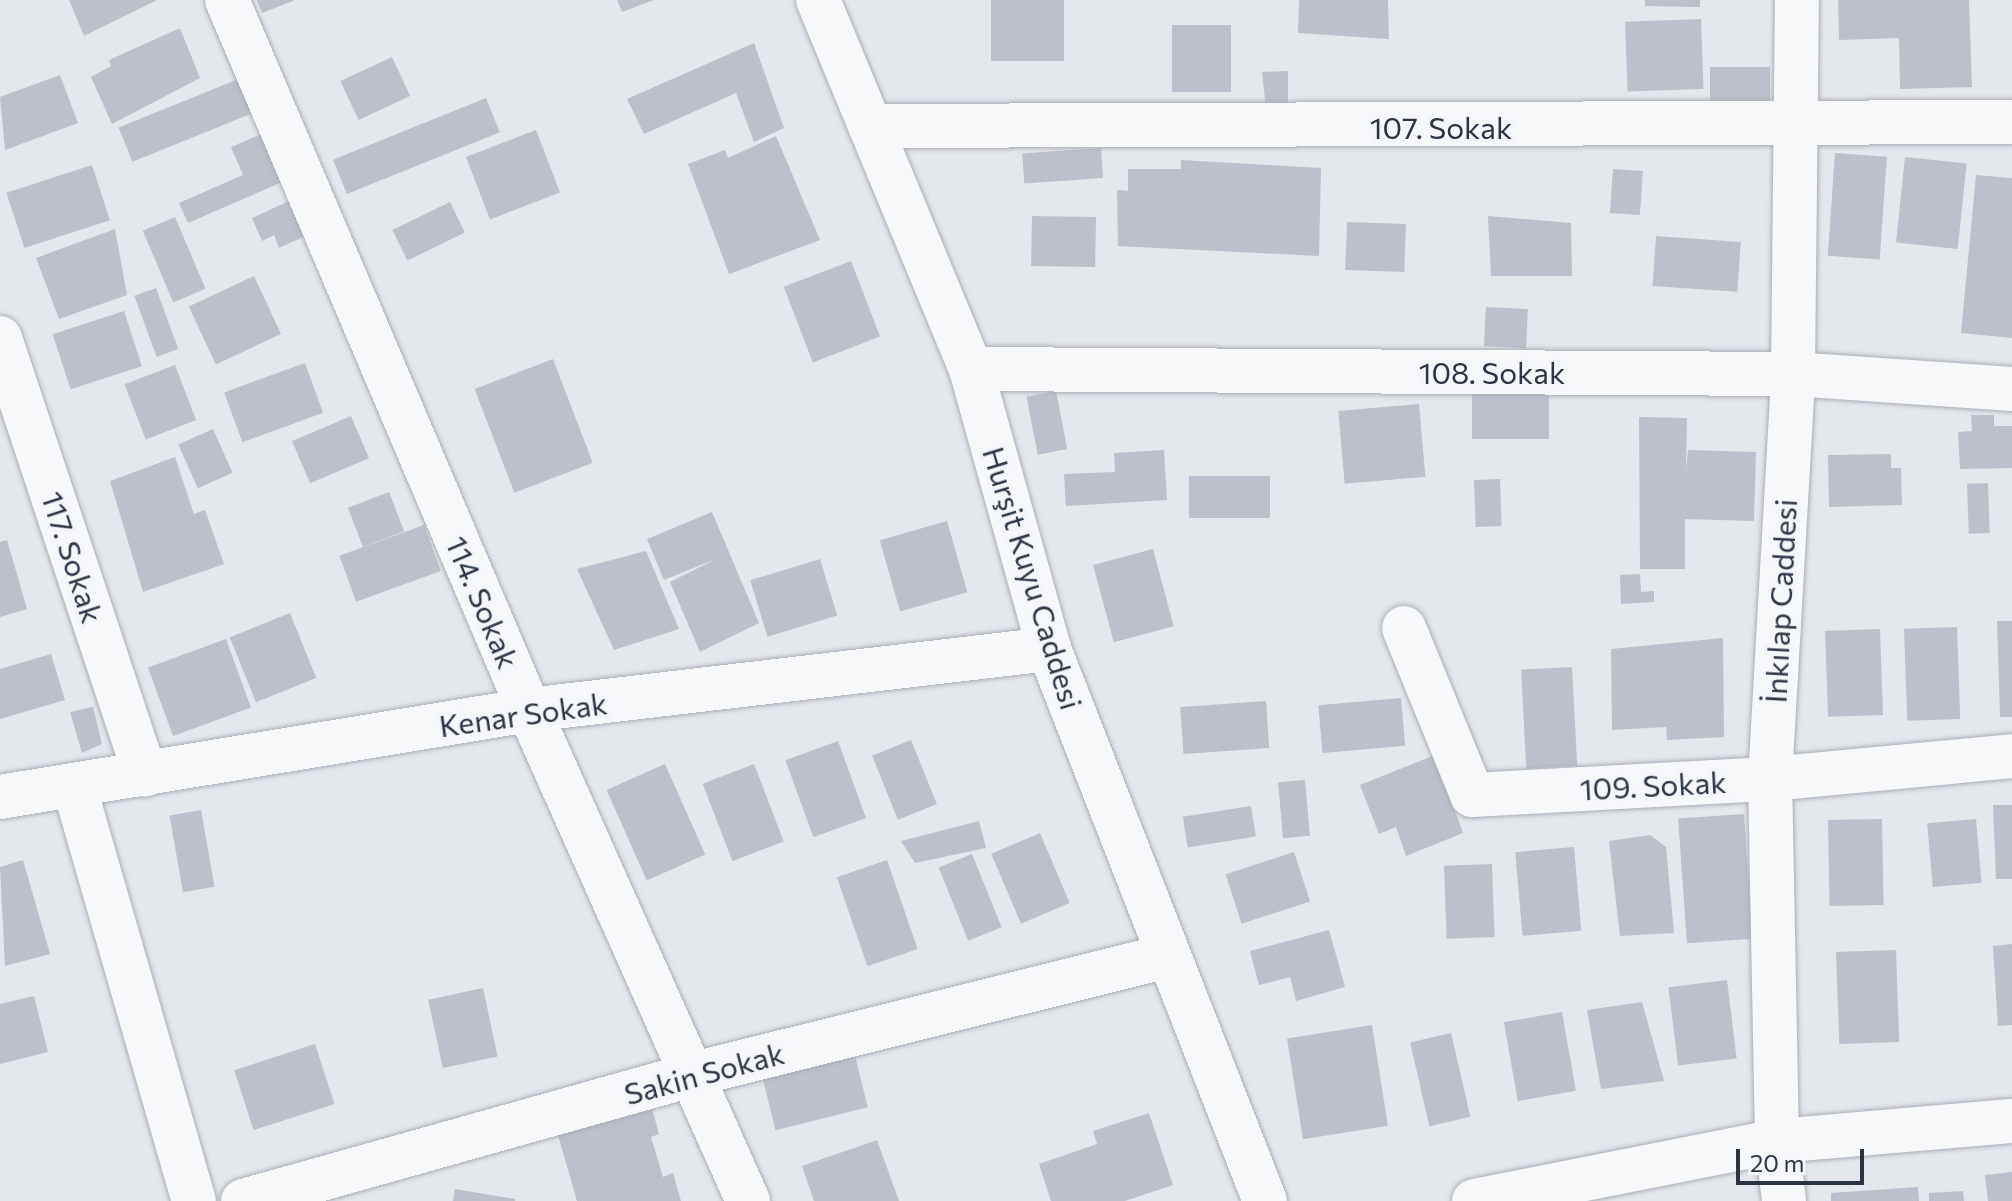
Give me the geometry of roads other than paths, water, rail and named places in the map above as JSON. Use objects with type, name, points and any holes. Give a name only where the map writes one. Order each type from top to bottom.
[{"type":"street","name":"114. Sokak","points":[[227,0],[529,710],[694,1074],[748,1201]]},
{"type":"street","name":"Hurşit Kuyu Caddesi","points":[[818,0],[971,369],[1049,649],[1265,1201]]},
{"type":"street","name":"İnkılap Caddesi","points":[[1784,1201],[1777,1141],[1770,779],[1793,374],[1797,0]]},
{"type":"street","name":"107. Sokak","points":[[870,126],[1795,127],[2012,122]]},
{"type":"street","name":"117. Sokak","points":[[0,338],[145,775]]},
{"type":"street","name":"108. Sokak","points":[[971,369],[1793,374],[2012,389]]},
{"type":"street","name":"109. Sokak","points":[[1404,628],[1472,795],[1770,779],[2012,756]]},
{"type":"street","name":"Kenar Sokak","points":[[0,797],[75,789],[529,710],[1049,649]]},
{"type":"street","points":[[75,789],[194,1201]]},
{"type":"street","name":"Sakin Sokak","points":[[243,1201],[694,1074],[1168,956]]},
{"type":"street","points":[[1474,1201],[1777,1141],[2012,1121]]}]
